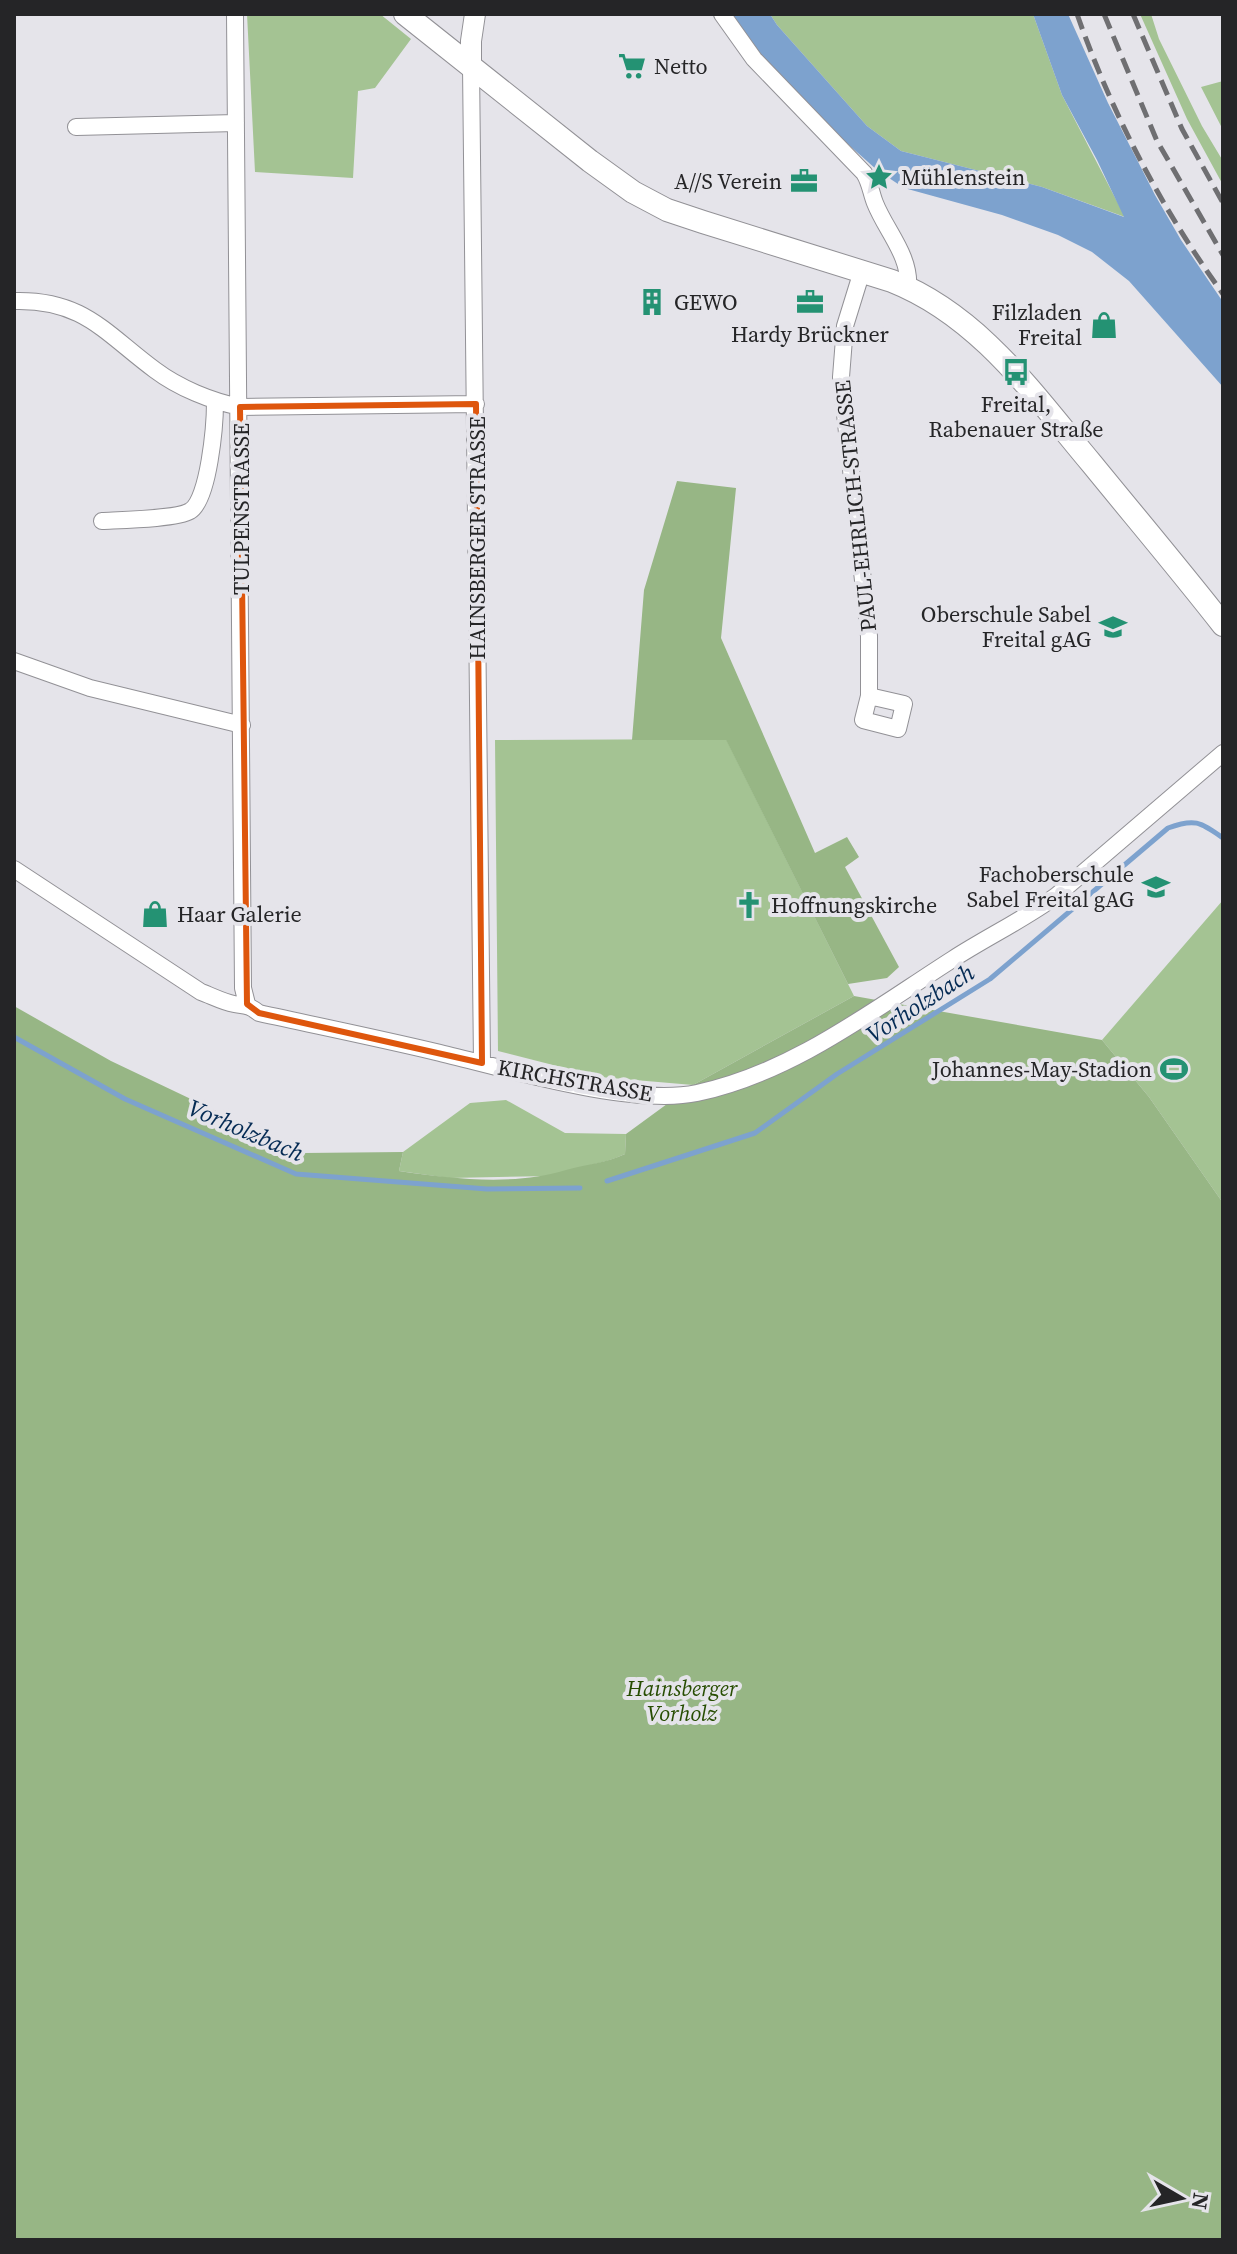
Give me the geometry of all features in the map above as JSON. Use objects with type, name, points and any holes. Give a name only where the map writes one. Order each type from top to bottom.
[{"type":"main road","points":[[405,14],[633,192],[667,210],[908,288],[966,323],[997,352],[1122,499],[1223,625]]},
{"type":"street","name":"TULPENSTRASSE","points":[[235,14],[243,988],[247,1004]]},
{"type":"street","name":"HAINSBERGER STRASSE","points":[[475,14],[471,66],[482,1063]]},
{"type":"street","points":[[722,14],[754,59],[864,173],[874,202],[902,252],[909,278],[908,288]]},
{"type":"street","points":[[76,127],[236,123]]},
{"type":"street","name":"PAUL-EHRLICH-STRASSE","points":[[862,271],[845,326],[841,377],[869,636],[869,696]]},
{"type":"street","points":[[14,301],[55,304],[78,311],[157,372],[215,402],[240,407],[476,404]]},
{"type":"street","points":[[102,521],[174,515],[189,512],[197,504],[206,478],[215,402]]},
{"type":"street","points":[[14,661],[90,688],[242,725]]},
{"type":"street","name":"KIRCHSTRASSE","points":[[14,869],[201,992],[234,1004],[247,1004],[259,1013],[581,1085],[650,1096],[697,1093],[755,1074],[812,1049],[978,943],[1030,914],[1056,896],[1223,753]]},
{"type":"highlighted area","points":[[476,404],[482,1063],[259,1013],[247,1004],[240,407]]},
{"type":"green space","points":[[247,14],[380,14],[411,39],[375,88],[358,91],[353,178],[255,172]]},
{"type":"green space","points":[[770,14],[1033,14],[1062,95],[1125,217],[1042,187],[901,151],[867,126]]},
{"type":"green space","points":[[1140,14],[1151,14],[1159,39],[1223,161],[1223,185],[1187,119]]},
{"type":"green space","points":[[1223,81],[1223,130],[1201,87]]},
{"type":"green space","points":[[677,481],[736,488],[721,638],[815,853],[847,837],[859,857],[845,867],[899,967],[887,978],[848,984],[726,740],[632,740],[644,590]]},
{"type":"green space","points":[[726,739],[854,996],[693,1085],[600,1077],[498,1051],[495,740]]},
{"type":"green space","name":"Johannes-May-Stadion","points":[[1223,900],[1223,1203],[1149,1097],[1102,1040]]},
{"type":"green space","name":"Hainsberger Vorholz","points":[[854,996],[1102,1040],[1149,1097],[1223,1203],[1223,2240],[14,2240],[14,1006],[111,1061],[304,1153],[403,1152],[399,1171],[504,1179],[546,1175],[625,1154],[626,1134],[693,1085]]},
{"type":"green space","points":[[506,1100],[565,1133],[626,1134],[625,1154],[552,1176],[449,1178],[399,1171],[403,1152],[470,1103]]},
{"type":"water","points":[[731,14],[770,14],[867,126],[901,151],[1042,187],[1124,217],[1062,95],[1033,14],[1068,14],[1108,103],[1155,195],[1223,302],[1223,387],[1129,281],[1092,252],[1058,235],[1002,215],[904,188],[877,170],[823,122],[748,42]]},
{"type":"waterway","name":"Vorholzbach","points":[[607,1181],[755,1133],[837,1074],[990,979],[1168,828],[1197,823],[1223,838]]},
{"type":"waterway","name":"Vorholzbach","points":[[14,1037],[125,1099],[296,1174],[487,1189],[580,1188]]},
{"type":"railway","points":[[1077,14],[1106,88],[1140,159],[1179,228],[1223,294]]},
{"type":"railway","points":[[1104,14],[1157,141],[1223,255]]},
{"type":"railway","points":[[1133,14],[1182,129],[1223,203]]},
{"type":"place","name":"Netto","points":[[632,66]]},
{"type":"place","name":"Mühlenstein","points":[[879,177]]},
{"type":"place","name":"A//S Verein","points":[[804,181]]},
{"type":"place","name":"GEWO","points":[[652,302]]},
{"type":"place","name":"Hardy Brückner","points":[[810,302]]},
{"type":"place","name":"Filzladen Freital","points":[[1104,325]]},
{"type":"place","name":"Freital, Rabenauer Straße","points":[[1016,372]]},
{"type":"place","name":"Oberschule Sabel Freital gAG","points":[[1113,627]]},
{"type":"place","name":"Fachoberschule Sabel Freital gAG","points":[[1156,887]]},
{"type":"place","name":"Hoffnungskirche","points":[[749,905]]},
{"type":"place","name":"Haar Galerie","points":[[155,914]]},
{"type":"place","name":"Johannes-May-Stadion","points":[[1174,1069]]}]
